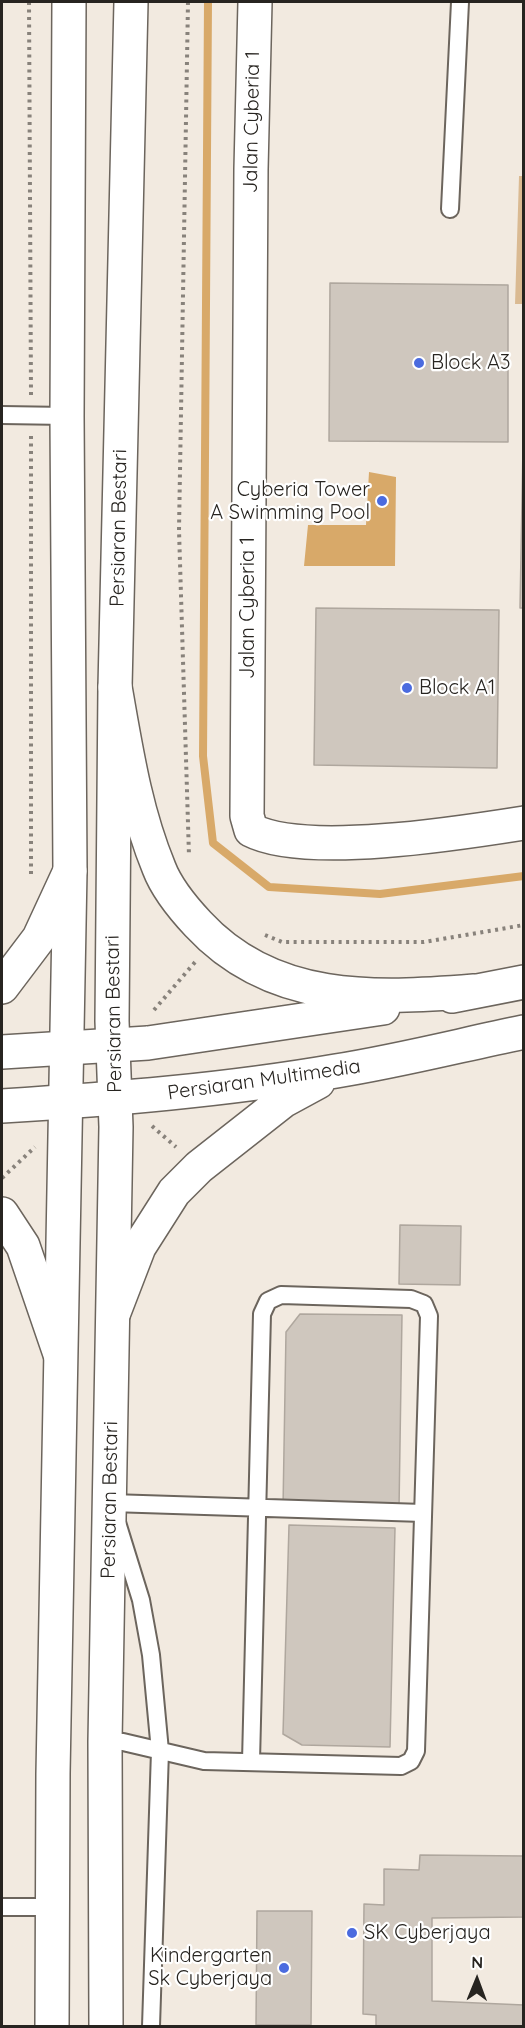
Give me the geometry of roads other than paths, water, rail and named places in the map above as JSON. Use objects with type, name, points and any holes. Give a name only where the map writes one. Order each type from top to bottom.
[{"type":"main road","points":[[52,2026],[53,1773],[70,871],[67,416],[69,2]]},
{"type":"main road","name":"Persiaran Bestari","points":[[105,2026],[105,1741],[114,1312],[115,687],[131,2]]},
{"type":"main road","name":"Jalan Cyberia 1","points":[[255,2],[251,169],[247,792],[247,816],[251,830],[265,837],[302,842],[357,841],[475,831],[524,823]]},
{"type":"main road","points":[[115,687],[136,801],[160,871],[184,909],[214,941],[253,968],[298,986],[348,995],[397,997],[474,991]]},
{"type":"main road","points":[[2,987],[39,938],[70,871]]},
{"type":"main road","points":[[2,1052],[113,1046],[336,1017],[524,982]]},
{"type":"main road","name":"Persiaran Multimedia","points":[[2,1106],[115,1098],[265,1082],[338,1071],[524,1032]]},
{"type":"main road","points":[[114,1312],[139,1247],[174,1192],[199,1167],[283,1101],[338,1071]]},
{"type":"main road","points":[[2,1214],[23,1246],[60,1354]]},
{"type":"main road","points":[[53,1773],[83,1751],[105,1741]]},
{"type":"lane","points":[[450,209],[460,2]]},
{"type":"lane","points":[[2,415],[67,416]]},
{"type":"lane","points":[[105,1741],[123,1742],[204,1761],[401,1766],[411,1761],[416,1751],[429,1316],[424,1304],[411,1299],[281,1295],[268,1301],[262,1314],[251,1761]]},
{"type":"lane","points":[[151,2026],[159,1751],[151,1655],[141,1600],[111,1503],[423,1513]]},
{"type":"lane","points":[[2,1907],[53,1907]]},
{"type":"waterway","points":[[208,2],[203,756],[213,843],[269,887],[380,894],[524,876]]},
{"type":"place","name":"Block A3","points":[[419,363]]},
{"type":"place","name":"Cyberia Tower A Swimming Pool","points":[[382,501]]},
{"type":"place","name":"Block A1","points":[[407,688]]},
{"type":"place","name":"SK Cyberjaya","points":[[352,1933]]},
{"type":"place","name":"Kindergarten Sk Cyberjaya","points":[[284,1968]]}]
